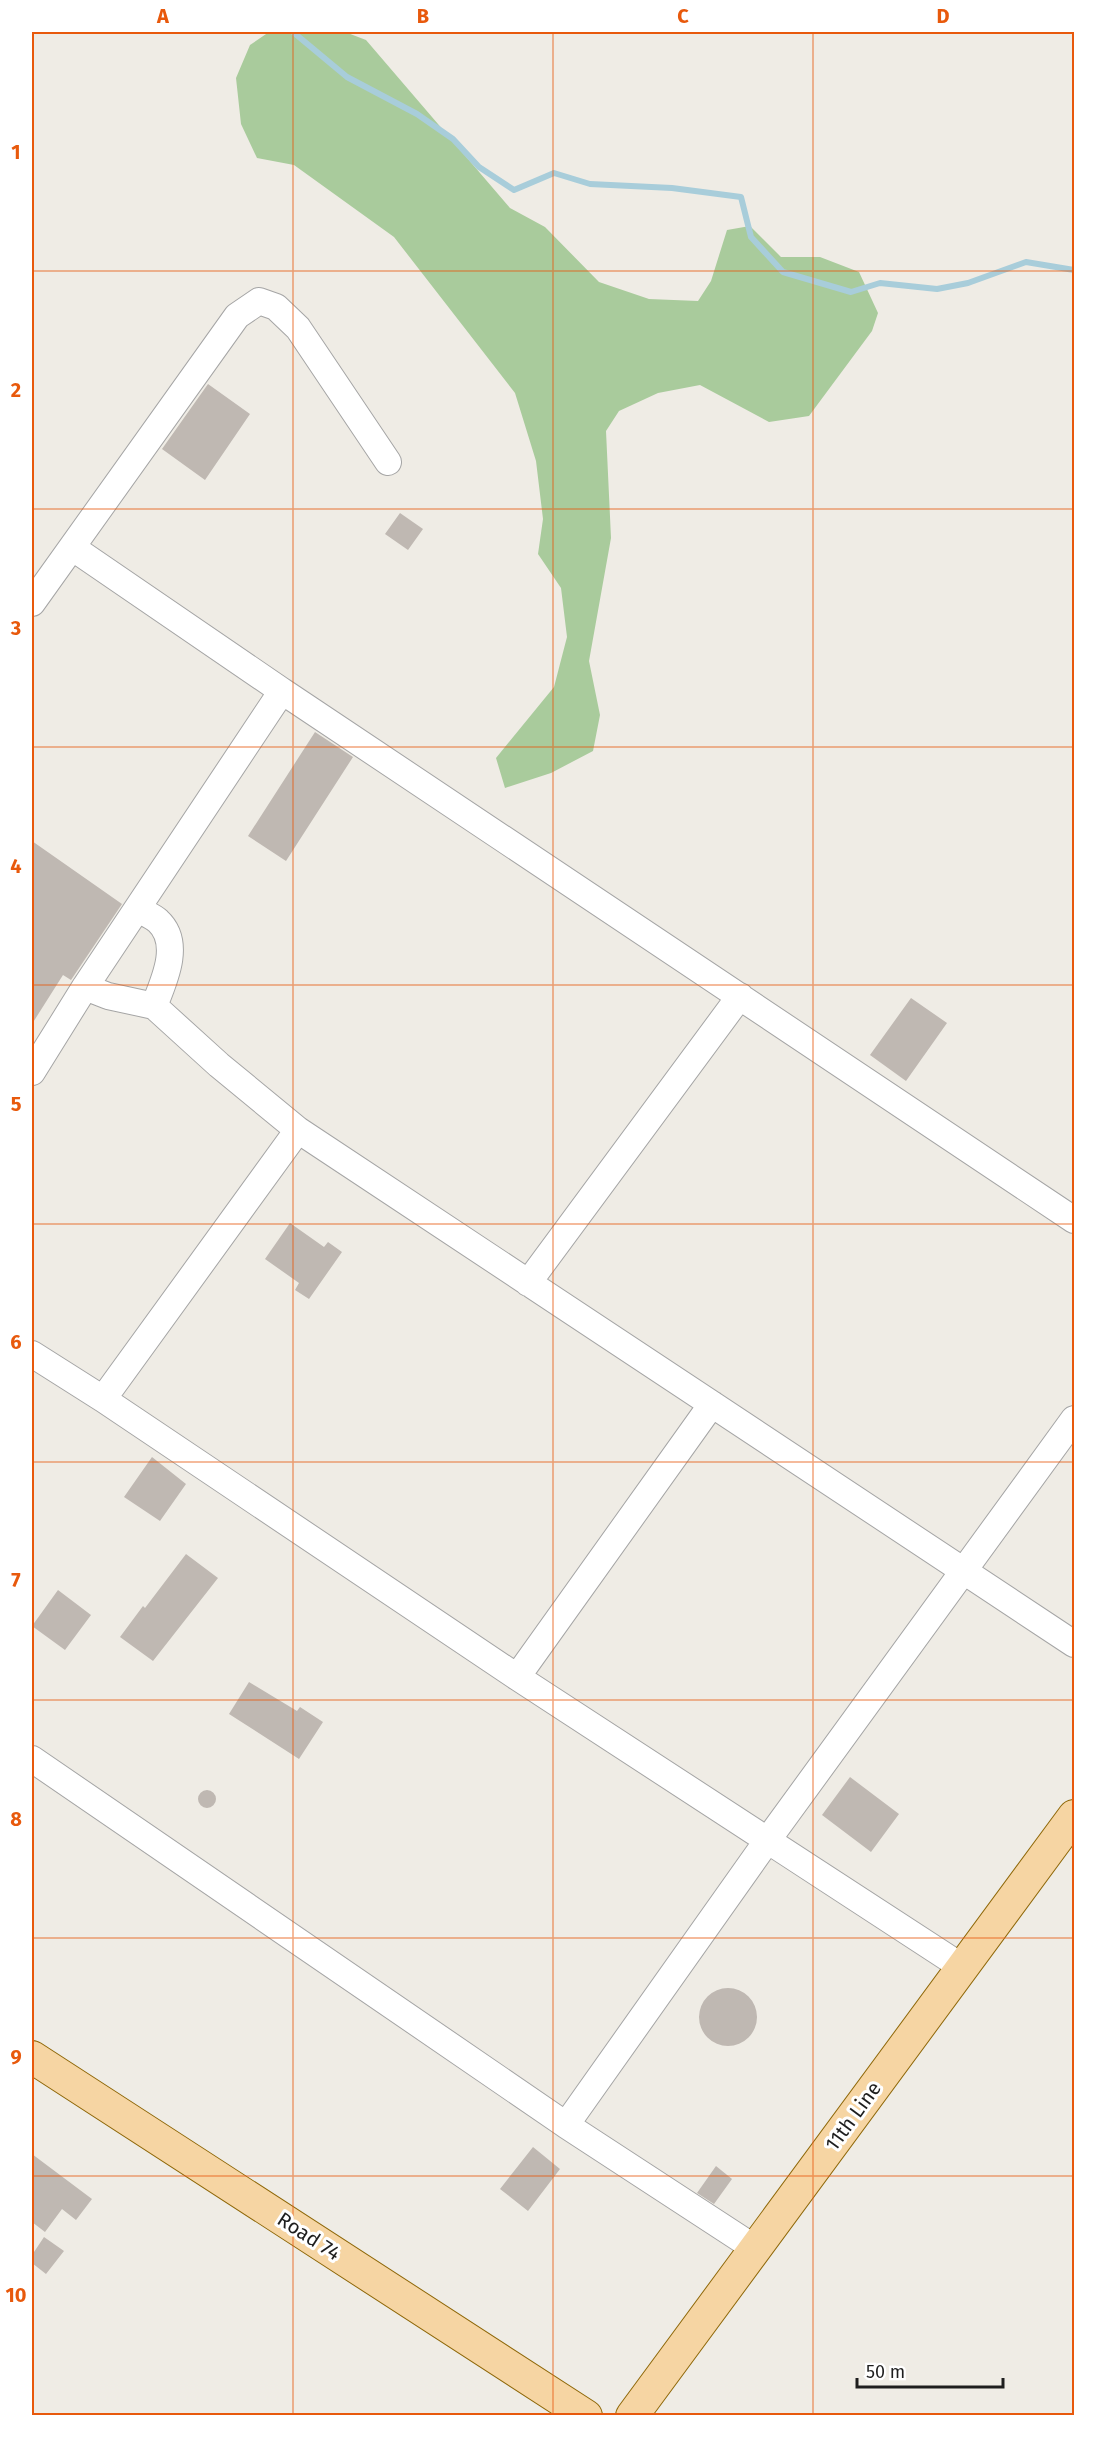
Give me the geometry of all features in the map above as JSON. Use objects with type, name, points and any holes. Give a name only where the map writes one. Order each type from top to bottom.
[{"type":"main road","name":"11th Line","points":[[632,2415],[1074,1816]]},
{"type":"main road","name":"Road 74","points":[[32,2057],[586,2415]]},
{"type":"lane","points":[[32,603],[237,316],[259,301],[276,307],[298,328],[387,462]]},
{"type":"lane","points":[[73,548],[282,692],[1074,1220]]},
{"type":"lane","points":[[32,1072],[85,987],[282,692]]},
{"type":"lane","points":[[137,909],[158,920],[170,938],[168,968],[154,1006]]},
{"type":"lane","points":[[85,987],[108,996],[154,1006],[211,1058],[298,1130],[1074,1644]]},
{"type":"lane","points":[[528,1282],[740,996]]},
{"type":"lane","points":[[103,1399],[298,1130]]},
{"type":"lane","points":[[32,1354],[103,1399],[517,1677],[962,1967]]},
{"type":"lane","points":[[517,1677],[712,1404]]},
{"type":"lane","points":[[566,2126],[767,1841],[1074,1419]]},
{"type":"lane","points":[[32,1759],[566,2126],[756,2249]]},
{"type":"green space","points":[[269,32],[345,32],[366,40],[510,208],[545,227],[599,282],[649,299],[698,301],[711,281],[727,230],[750,226],[781,257],[820,257],[859,272],[878,313],[872,331],[809,416],[769,422],[700,385],[658,393],[619,411],[606,431],[611,538],[589,661],[600,715],[593,751],[551,773],[505,788],[496,758],[554,687],[567,637],[561,588],[538,554],[543,519],[536,461],[515,393],[394,237],[294,165],[257,158],[241,124],[236,78],[250,45]]},
{"type":"building","points":[[208,384],[250,414],[205,480],[162,449]]},
{"type":"building","points":[[400,513],[423,529],[408,550],[385,534]]},
{"type":"building","points":[[315,732],[353,757],[286,861],[248,836]]},
{"type":"building","points":[[32,841],[122,904],[71,980],[63,975],[32,1024]]},
{"type":"building","points":[[911,998],[947,1023],[906,1081],[870,1055]]},
{"type":"building","points":[[290,1223],[324,1247],[328,1242],[342,1252],[309,1299],[295,1290],[299,1283],[265,1259]]},
{"type":"building","points":[[152,1457],[186,1484],[160,1521],[124,1497]]},
{"type":"building","points":[[186,1554],[218,1578],[153,1661],[120,1637]]},
{"type":"building","points":[[58,1590],[91,1615],[65,1650],[32,1626]]},
{"type":"building","points":[[249,1682],[297,1711],[300,1707],[323,1722],[299,1759],[229,1714]]},
{"type":"building","points":[[850,1777],[899,1814],[871,1852],[822,1815]]},
{"type":"building","points":[[207,1790],[213,1793],[216,1799],[213,1805],[207,1808],[201,1805],[198,1799],[201,1793]]},
{"type":"building","points":[[722,1988],[734,1988],[749,1996],[757,2011],[757,2023],[749,2038],[734,2046],[722,2046],[707,2038],[699,2023],[699,2011],[707,1996]]},
{"type":"building","points":[[533,2147],[560,2169],[528,2211],[500,2189]]},
{"type":"building","points":[[32,2154],[92,2199],[76,2220],[62,2209],[45,2232],[32,2222]]},
{"type":"building","points":[[716,2166],[732,2179],[714,2204],[697,2193]]},
{"type":"building","points":[[44,2237],[64,2251],[46,2274],[32,2263],[32,2255]]},
{"type":"waterway","points":[[293,32],[347,77],[417,114],[453,139],[479,167],[514,190],[554,173],[590,184],[672,188],[741,197],[751,237],[783,272],[851,292],[880,283],[937,289],[968,283],[1026,262],[1074,270]]}]
